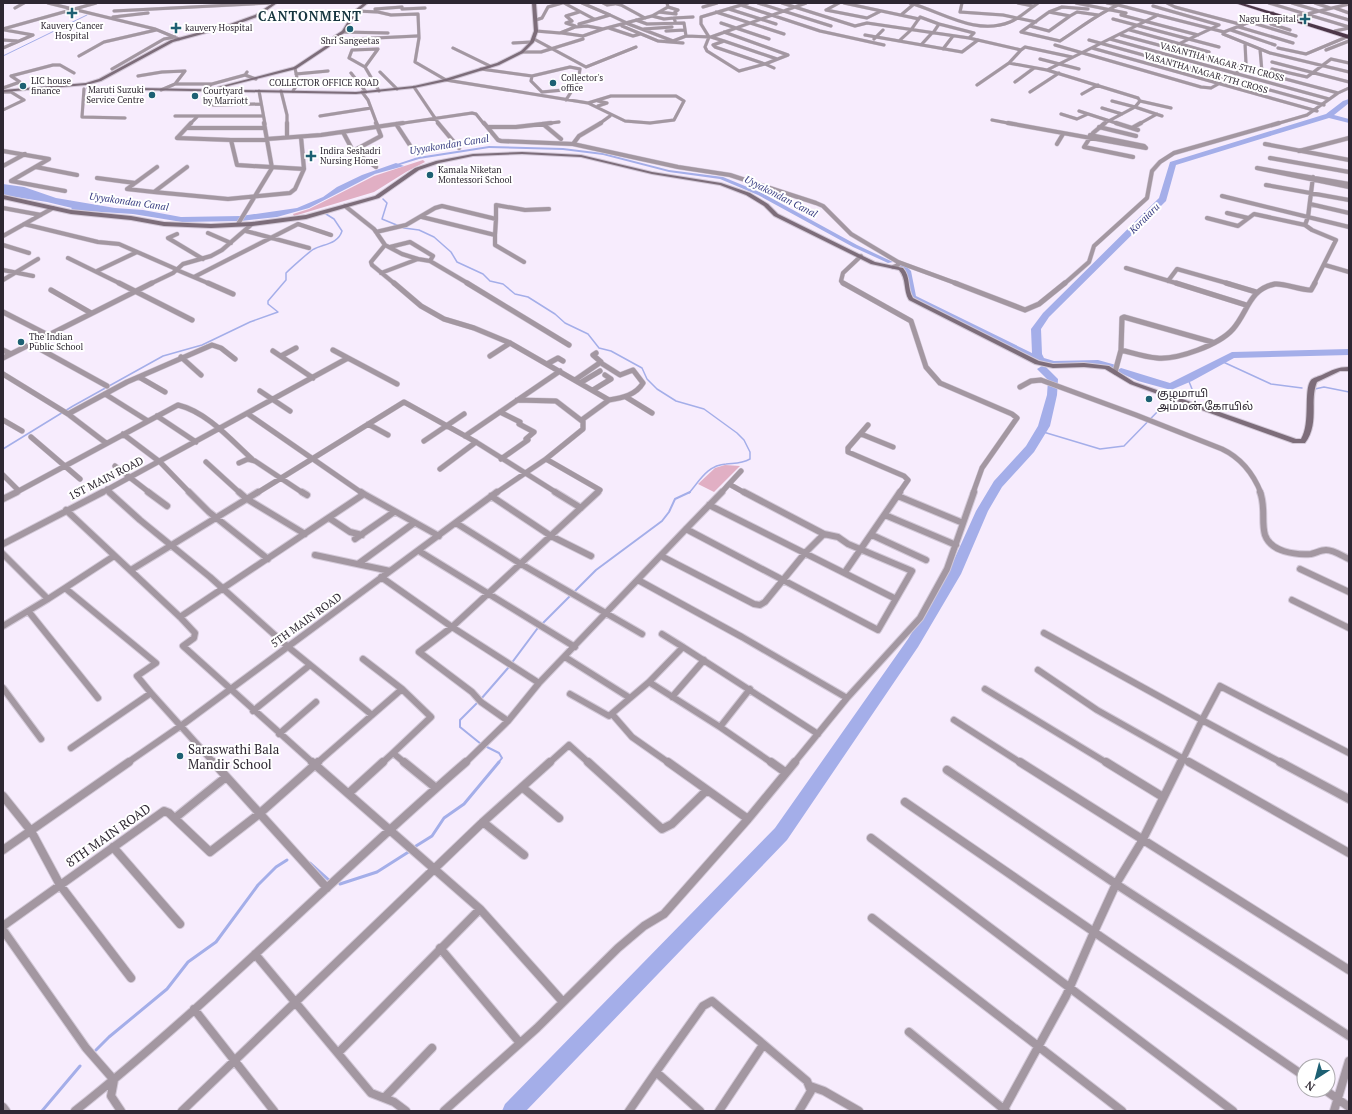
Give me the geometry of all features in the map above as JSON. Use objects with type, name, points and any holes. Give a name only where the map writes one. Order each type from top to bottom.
[{"type":"highway","points":[[1237,3],[1291,18],[1349,37]]},
{"type":"highway","points":[[1241,3],[1335,31],[1349,37]]},
{"type":"street","points":[[15,8],[24,3]]},
{"type":"street","points":[[48,3],[157,30],[177,38]]},
{"type":"street","points":[[3,29],[96,3]]},
{"type":"street","points":[[114,11],[269,3]]},
{"type":"street","points":[[112,69],[164,39],[177,38],[231,25],[256,16],[276,3]]},
{"type":"street","points":[[205,90],[295,68],[328,46],[343,32],[356,11],[366,3]]},
{"type":"street","points":[[533,40],[536,31],[534,3]]},
{"type":"street","points":[[536,20],[542,18],[548,7],[563,3],[594,19]]},
{"type":"street","points":[[582,3],[643,30],[682,43]]},
{"type":"street","points":[[603,3],[607,5],[614,3],[621,5],[645,18]]},
{"type":"street","points":[[707,3],[712,5]]},
{"type":"street","points":[[703,7],[717,3]]},
{"type":"street","points":[[710,37],[701,24],[701,17],[748,3]]},
{"type":"street","points":[[758,3],[831,26]]},
{"type":"street","points":[[782,3],[855,26],[867,23],[969,38],[1021,50]]},
{"type":"street","points":[[705,46],[710,37],[806,3]]},
{"type":"street","points":[[817,14],[839,3]]},
{"type":"street","points":[[844,3],[919,19],[922,17],[939,24],[974,33]]},
{"type":"street","points":[[845,13],[864,3]]},
{"type":"street","points":[[910,3],[926,7],[978,27],[990,27]]},
{"type":"street","points":[[926,7],[928,3]]},
{"type":"street","points":[[962,3],[960,12],[1017,18],[1036,22]]},
{"type":"street","points":[[1018,3],[1033,6]]},
{"type":"street","points":[[969,38],[974,33],[990,27],[1008,23],[1038,3]]},
{"type":"street","points":[[1061,7],[1065,3]]},
{"type":"street","points":[[1076,3],[1126,13],[1121,15],[1198,35]]},
{"type":"street","points":[[1107,3],[1224,32],[1243,26],[1273,13]]},
{"type":"street","points":[[1104,11],[1082,8],[1054,8],[1021,32],[1060,41],[1104,11],[1126,3]]},
{"type":"street","points":[[1140,10],[1163,3]]},
{"type":"street","points":[[1167,3],[1175,7],[1243,26]]},
{"type":"street","points":[[1269,3],[1349,28]]},
{"type":"street","points":[[1292,3],[1349,20]]},
{"type":"street","points":[[1315,3],[1349,12]]},
{"type":"street","points":[[1340,3],[1348,5]]},
{"type":"street","points":[[901,15],[914,4]]},
{"type":"street","points":[[536,31],[580,36],[652,16],[668,5],[678,10],[675,12],[676,14],[659,12]]},
{"type":"street","points":[[740,5],[820,31],[884,46]]},
{"type":"street","points":[[1030,26],[1049,31],[1087,5]]},
{"type":"street","points":[[1291,18],[1348,5]]},
{"type":"street","points":[[356,11],[402,6],[402,9],[425,8]]},
{"type":"street","points":[[1135,67],[1179,43],[1218,25],[1153,6]]},
{"type":"street","points":[[729,9],[776,24]]},
{"type":"street","points":[[826,10],[869,17],[881,11]]},
{"type":"street","points":[[356,11],[378,12],[391,15],[418,14],[417,36],[419,38],[415,62],[446,80],[588,103],[598,106],[610,116],[635,122],[674,120],[684,102],[681,98],[676,96],[647,95],[611,96],[588,103]]},
{"type":"street","points":[[107,17],[157,12]]},
{"type":"street","points":[[576,26],[566,16],[580,12]]},
{"type":"street","points":[[716,12],[748,24],[784,34]]},
{"type":"street","points":[[1049,12],[1070,16]]},
{"type":"street","points":[[1077,12],[1098,15]]},
{"type":"street","points":[[954,19],[967,13]]},
{"type":"street","points":[[405,20],[406,14]]},
{"type":"street","points":[[560,33],[594,19],[610,15]]},
{"type":"street","points":[[1047,70],[1147,22],[1158,15]]},
{"type":"street","points":[[652,16],[664,19],[693,17]]},
{"type":"street","points":[[674,18],[676,23]]},
{"type":"street","points":[[21,19],[28,22]]},
{"type":"street","points":[[899,41],[911,30],[919,19]]},
{"type":"street","points":[[1113,19],[1219,47]]},
{"type":"street","points":[[636,20],[647,24],[684,23],[685,32]]},
{"type":"street","points":[[1256,20],[1290,30]]},
{"type":"street","points":[[572,21],[566,23],[576,26],[587,26],[603,29]]},
{"type":"street","points":[[820,31],[843,22]]},
{"type":"street","points":[[1250,22],[1296,36]]},
{"type":"street","points":[[721,23],[770,39]]},
{"type":"street","points":[[922,45],[939,24]]},
{"type":"street","points":[[620,25],[665,43],[673,41],[685,32]]},
{"type":"street","points":[[1239,27],[1293,43]]},
{"type":"street","points":[[607,28],[633,36],[640,34]]},
{"type":"street","points":[[1335,31],[1349,28]]},
{"type":"street","points":[[3,29],[33,34],[3,50]]},
{"type":"street","points":[[79,56],[104,42],[157,30]]},
{"type":"street","points":[[643,30],[685,32],[710,37],[777,59]]},
{"type":"street","points":[[871,43],[883,30]]},
{"type":"street","points":[[1130,30],[1209,52]]},
{"type":"street","points":[[1231,30],[1276,46],[1306,54],[1349,37]]},
{"type":"street","points":[[343,32],[410,32]]},
{"type":"street","points":[[649,32],[685,32]]},
{"type":"street","points":[[657,35],[685,32]]},
{"type":"street","points":[[705,46],[707,51],[739,71],[765,64],[788,53],[724,32]]},
{"type":"street","points":[[1224,32],[1223,34],[1256,48],[1349,72]]},
{"type":"street","points":[[865,35],[963,52],[978,40]]},
{"type":"street","points":[[1120,35],[1338,93]]},
{"type":"street","points":[[334,40],[417,36]]},
{"type":"street","points":[[943,49],[953,36]]},
{"type":"street","points":[[1326,50],[1349,37]]},
{"type":"street","points":[[83,87],[100,80],[177,38]]},
{"type":"street","points":[[522,52],[538,53],[553,47],[583,39]]},
{"type":"street","name":"VASANTHA NAGAR 5TH CROSS","points":[[1110,39],[1329,99]]},
{"type":"street","points":[[3,40],[18,42]]},
{"type":"street","points":[[513,43],[533,40],[553,47],[586,66],[636,47]]},
{"type":"street","name":"COLLECTOR OFFICE ROAD","points":[[89,88],[364,92],[398,89],[446,80],[511,59],[522,52],[533,40]]},
{"type":"street","points":[[1089,40],[1324,105]]},
{"type":"street","points":[[713,46],[724,41]]},
{"type":"street","points":[[1055,45],[1201,87],[1211,88],[1245,68],[1247,63],[1244,49],[1245,43]]},
{"type":"street","points":[[705,46],[713,46],[774,68]]},
{"type":"street","points":[[977,85],[1010,63],[1025,47],[1072,57]]},
{"type":"street","points":[[453,48],[490,66]]},
{"type":"street","name":"VASANTHA NAGAR 7TH CROSS","points":[[1092,48],[1317,111]]},
{"type":"street","points":[[365,67],[378,49],[352,50],[349,58],[365,67],[379,91]]},
{"type":"street","points":[[1260,49],[1262,72]]},
{"type":"street","points":[[3,50],[8,52]]},
{"type":"street","points":[[1040,59],[1079,69]]},
{"type":"street","points":[[1272,69],[1307,77],[1331,59],[1349,63]]},
{"type":"street","points":[[1272,62],[1349,82]]},
{"type":"street","points":[[1010,63],[1059,73],[1140,100],[1171,108]]},
{"type":"street","points":[[3,88],[20,82],[11,76],[53,65],[60,66],[74,73]]},
{"type":"street","points":[[481,69],[532,76],[570,67],[580,69],[581,76],[566,100]]},
{"type":"street","points":[[293,91],[298,84],[295,68]]},
{"type":"street","points":[[1015,82],[1034,68]]},
{"type":"street","points":[[138,76],[162,72],[185,71],[175,84]]},
{"type":"street","points":[[296,74],[328,71]]},
{"type":"street","points":[[244,76],[247,72]]},
{"type":"street","points":[[380,72],[398,89]]},
{"type":"street","points":[[351,73],[364,92],[381,137],[353,150]]},
{"type":"street","points":[[1030,92],[1059,73]]},
{"type":"street","points":[[161,90],[175,84],[212,84],[244,76],[258,78]]},
{"type":"street","points":[[532,76],[530,81],[542,92],[552,93],[564,89],[574,89]]},
{"type":"street","points":[[239,223],[272,168],[261,104],[257,91],[258,78]]},
{"type":"street","points":[[3,92],[61,87],[89,88],[100,80]]},
{"type":"street","points":[[83,87],[94,84],[106,89]]},
{"type":"street","points":[[205,90],[212,84]]},
{"type":"street","points":[[1082,94],[1098,85]]},
{"type":"street","points":[[414,86],[434,118],[459,148]]},
{"type":"street","points":[[3,92],[61,87]]},
{"type":"street","points":[[83,87],[82,117],[125,118]]},
{"type":"street","points":[[3,197],[91,215],[131,218],[184,226],[239,223],[252,224],[306,217],[381,195],[417,169],[456,157],[497,153],[581,156],[652,173],[721,184],[748,194],[766,205],[776,215],[873,263],[896,264],[928,272],[957,286],[1025,310],[1039,304],[1089,262],[1094,246],[1147,198],[1150,192],[1151,176],[1155,168],[1174,153],[1191,149],[1227,136],[1257,130],[1317,111],[1329,99],[1349,88]]},
{"type":"street","points":[[281,91],[287,115],[288,137]]},
{"type":"street","points":[[3,110],[24,100],[11,92]]},
{"type":"street","points":[[1133,157],[1085,148],[1088,137],[1099,127],[1135,107],[1140,100]]},
{"type":"street","points":[[596,101],[607,102],[605,105],[598,106]]},
{"type":"street","points":[[1112,101],[1162,116]]},
{"type":"street","points":[[213,105],[261,104]]},
{"type":"street","points":[[320,116],[371,108]]},
{"type":"street","points":[[1102,108],[1122,114]]},
{"type":"street","points":[[1079,111],[1138,130]]},
{"type":"street","points":[[198,116],[177,138],[231,140],[301,137],[472,113],[476,114],[498,140],[501,141],[573,144],[678,167],[730,175],[823,206],[851,234],[896,264],[905,273],[907,295],[911,300],[1037,363],[1060,367],[1107,367],[1132,383],[1299,442],[1306,439],[1311,388],[1314,381],[1339,369],[1349,369]]},
{"type":"street","points":[[1061,114],[1077,119],[1088,114]]},
{"type":"street","points":[[1132,128],[1157,114]]},
{"type":"street","points":[[175,116],[262,116]]},
{"type":"street","points":[[573,144],[579,136],[588,133],[610,116]]},
{"type":"street","points":[[992,120],[1063,134],[1088,137],[1146,147],[1144,149],[1137,148],[1088,137]]},
{"type":"street","points":[[488,127],[559,122]]},
{"type":"street","points":[[396,124],[415,153]]},
{"type":"street","points":[[543,124],[561,139]]},
{"type":"street","points":[[1099,127],[1136,136]]},
{"type":"street","points":[[188,128],[265,128]]},
{"type":"street","points":[[216,131],[220,128]]},
{"type":"street","points":[[343,132],[353,150],[376,167]]},
{"type":"street","points":[[1057,144],[1063,134]]},
{"type":"street","points":[[208,139],[212,135]]},
{"type":"street","points":[[157,167],[127,189],[228,199],[291,193],[304,169],[301,137]]},
{"type":"street","points":[[1299,151],[1349,138]]},
{"type":"street","points":[[231,140],[237,165],[304,169]]},
{"type":"street","points":[[1265,144],[1349,160]]},
{"type":"street","points":[[1131,162],[1137,148]]},
{"type":"street","points":[[3,151],[49,159],[11,181],[65,191]]},
{"type":"street","points":[[3,155],[9,152]]},
{"type":"street","points":[[3,166],[25,154]]},
{"type":"street","points":[[1270,158],[1349,172]]},
{"type":"street","points":[[36,167],[77,175]]},
{"type":"street","points":[[154,192],[187,167]]},
{"type":"street","points":[[1313,179],[1257,168],[1349,186]]},
{"type":"street","points":[[97,178],[135,183]]},
{"type":"street","points":[[1305,225],[1308,217],[1313,179]]},
{"type":"street","points":[[1266,185],[1349,200]]},
{"type":"street","points":[[1222,196],[1349,227]]},
{"type":"street","points":[[1310,204],[1349,213]]},
{"type":"street","points":[[524,262],[495,245],[496,205],[525,210],[549,209]]},
{"type":"street","points":[[345,206],[376,232],[387,246],[402,254],[418,259],[430,260],[569,344]]},
{"type":"street","points":[[376,232],[406,225],[435,208],[442,206],[496,219]]},
{"type":"street","points":[[3,208],[41,215]]},
{"type":"street","points":[[3,236],[53,208]]},
{"type":"street","points":[[1227,213],[1248,218]]},
{"type":"street","points":[[1121,350],[1165,359],[1176,357],[1212,342],[1233,329],[1246,305],[1256,292],[1276,284],[1301,290],[1311,290],[1325,265],[1336,240],[1332,237],[1309,230],[1305,225],[1254,214],[1238,226],[1207,218]]},
{"type":"street","points":[[422,217],[495,235]]},
{"type":"street","points":[[24,224],[92,241],[119,244],[233,294]]},
{"type":"street","points":[[3,358],[173,273],[183,264],[222,250],[246,231],[252,224]]},
{"type":"street","points":[[194,277],[298,224],[331,235]]},
{"type":"street","points":[[246,231],[273,237],[309,248]]},
{"type":"street","points":[[208,233],[231,243]]},
{"type":"street","points":[[177,234],[168,238],[203,258]]},
{"type":"street","points":[[430,260],[433,256],[408,241],[387,246],[371,264],[421,306],[444,319],[474,328],[510,343],[609,400],[626,397],[642,386],[643,383],[634,371],[629,371],[620,375],[601,363],[593,355],[596,353]]},
{"type":"street","points":[[3,245],[29,253]]},
{"type":"street","points":[[97,271],[137,252]]},
{"type":"street","points":[[444,1111],[520,1043],[618,948],[644,926],[664,914],[748,819],[847,698],[920,618],[947,569],[982,468],[1017,418],[1012,414],[940,383],[926,367],[911,321],[844,285],[841,281],[843,273],[861,256]]},
{"type":"street","points":[[68,258],[97,271],[135,292],[192,320]]},
{"type":"street","points":[[3,280],[38,259]]},
{"type":"street","points":[[381,273],[418,259]]},
{"type":"street","points":[[1325,265],[1349,272]]},
{"type":"street","points":[[1126,268],[1246,305]]},
{"type":"street","points":[[1168,281],[1177,269],[1256,292]]},
{"type":"street","points":[[3,270],[33,276]]},
{"type":"street","points":[[51,290],[91,313]]},
{"type":"street","points":[[3,312],[48,335]]},
{"type":"street","points":[[1115,372],[1121,350],[1120,334],[1122,318],[1124,317],[1212,342]]},
{"type":"street","points":[[490,356],[510,343]]},
{"type":"street","points":[[31,344],[107,386]]},
{"type":"street","points":[[64,413],[139,376],[212,345],[221,348],[235,359]]},
{"type":"street","points":[[281,356],[296,348]]},
{"type":"street","points":[[3,350],[11,354]]},
{"type":"street","points":[[333,350],[397,384]]},
{"type":"street","points":[[273,351],[313,378]]},
{"type":"street","points":[[181,358],[201,375]]},
{"type":"street","name":"1ST MAIN ROAD","points":[[3,544],[128,477],[160,462],[348,358]]},
{"type":"street","points":[[547,364],[558,358],[563,361]]},
{"type":"street","points":[[578,382],[592,367],[601,363]]},
{"type":"street","points":[[465,436],[560,371]]},
{"type":"street","points":[[578,382],[600,371]]},
{"type":"street","points":[[3,374],[64,413],[106,443]]},
{"type":"street","points":[[593,390],[611,379],[605,375]]},
{"type":"street","points":[[139,376],[165,392]]},
{"type":"street","points":[[1020,387],[1031,381],[1041,380],[1150,419],[1237,457],[1248,468],[1262,496],[1264,506],[1263,527],[1267,539],[1273,545],[1281,550],[1291,552],[1314,553],[1324,550],[1330,551],[1349,559]]},
{"type":"street","points":[[260,391],[290,410]]},
{"type":"street","points":[[105,394],[148,421]]},
{"type":"street","points":[[626,397],[652,413]]},
{"type":"street","points":[[516,400],[556,401],[582,421]]},
{"type":"street","name":"5TH MAIN ROAD","points":[[3,850],[182,725],[491,496],[546,459],[583,429],[584,426],[582,421],[609,400]]},
{"type":"street","points":[[131,570],[404,402],[476,442],[581,508]]},
{"type":"street","points":[[3,499],[174,407],[183,405],[201,416],[252,459],[307,495]]},
{"type":"street","points":[[500,412],[520,422],[519,424],[534,432],[526,439],[528,440],[501,459]]},
{"type":"street","points":[[248,414],[364,494],[439,536]]},
{"type":"street","points":[[424,441],[464,414]]},
{"type":"street","points":[[157,416],[196,442]]},
{"type":"street","points":[[3,420],[22,431]]},
{"type":"street","points":[[368,424],[388,435]]},
{"type":"street","points":[[845,572],[872,535],[908,480],[907,478],[848,452],[848,448],[868,425]]},
{"type":"street","points":[[123,434],[160,462],[216,518],[268,559]]},
{"type":"street","points":[[861,434],[893,447]]},
{"type":"street","points":[[31,437],[80,479]]},
{"type":"street","points":[[440,469],[476,442]]},
{"type":"street","points":[[239,463],[252,459]]},
{"type":"street","points":[[508,721],[481,702],[472,692],[419,652],[452,627],[600,490],[546,459]]},
{"type":"street","points":[[206,462],[247,499],[305,534]]},
{"type":"street","points":[[115,466],[167,506]]},
{"type":"street","points":[[75,1111],[114,1080],[194,1009],[436,788],[479,751],[508,721],[540,683],[741,471]]},
{"type":"street","points":[[3,474],[18,490]]},
{"type":"street","points":[[686,529],[878,630],[912,571],[861,550],[838,537],[824,534],[729,484]]},
{"type":"street","points":[[107,489],[122,507],[142,524],[173,544],[225,588],[287,646],[372,715]]},
{"type":"street","points":[[180,617],[364,494]]},
{"type":"street","points":[[491,496],[551,536],[591,556]]},
{"type":"street","points":[[898,496],[963,523]]},
{"type":"street","points":[[709,505],[845,572],[896,600]]},
{"type":"street","points":[[66,510],[114,556],[131,570],[195,633],[194,638],[183,646],[279,734],[349,793],[480,908],[563,1002]]},
{"type":"street","points":[[355,539],[394,512]]},
{"type":"street","points":[[884,515],[956,545]]},
{"type":"street","points":[[330,518],[350,532],[362,534]]},
{"type":"street","points":[[358,564],[414,523]]},
{"type":"street","points":[[456,523],[521,564],[642,634]]},
{"type":"street","points":[[661,556],[754,604],[760,604],[764,602],[804,553],[824,534]]},
{"type":"street","points":[[872,535],[926,560]]},
{"type":"street","points":[[419,550],[574,647]]},
{"type":"street","points":[[3,554],[48,599]]},
{"type":"street","points":[[314,555],[390,571]]},
{"type":"street","points":[[3,626],[29,612],[114,556]]},
{"type":"street","points":[[1300,569],[1349,592]]},
{"type":"street","points":[[382,577],[452,627],[540,683]]},
{"type":"street","points":[[638,580],[742,636],[847,698]]},
{"type":"street","points":[[65,588],[156,663],[137,676],[182,725],[259,814],[327,888]]},
{"type":"street","points":[[1292,600],[1349,628]]},
{"type":"street","points":[[29,612],[98,698]]},
{"type":"street","points":[[1044,633],[1349,799]]},
{"type":"street","points":[[662,634],[818,734]]},
{"type":"street","points":[[570,694],[604,715],[612,714],[649,682],[683,647]]},
{"type":"street","points":[[566,657],[630,698]]},
{"type":"street","points":[[349,793],[431,717],[402,689],[363,659]]},
{"type":"street","points":[[672,697],[704,660]]},
{"type":"street","points":[[253,711],[310,664]]},
{"type":"street","points":[[1038,670],[1097,710],[1349,853]]},
{"type":"street","points":[[649,682],[720,727],[785,772]]},
{"type":"street","points":[[909,1032],[1004,1110],[1069,989],[1116,884],[1142,841],[1162,797],[1220,686],[1349,753]]},
{"type":"street","points":[[3,688],[41,739]]},
{"type":"street","points":[[226,777],[175,818],[210,852],[259,814],[402,689]]},
{"type":"street","points":[[720,727],[750,689]]},
{"type":"street","points":[[985,689],[1162,797]]},
{"type":"street","points":[[71,748],[151,693]]},
{"type":"street","points":[[279,734],[316,702]]},
{"type":"street","points":[[612,714],[632,737],[748,819]]},
{"type":"street","points":[[954,720],[1142,841],[1349,970]]},
{"type":"street","points":[[182,1111],[436,869],[483,822],[569,745],[662,828],[672,824],[707,790]]},
{"type":"street","points":[[393,753],[436,788]]},
{"type":"street","points":[[947,770],[1116,884],[1349,1036]]},
{"type":"street","points":[[522,787],[559,818]]},
{"type":"street","points":[[3,795],[31,831],[60,884],[131,978]]},
{"type":"street","points":[[905,802],[1296,1071]]},
{"type":"street","name":"8TH MAIN ROAD","points":[[3,926],[164,811],[175,818]]},
{"type":"street","points":[[483,822],[524,856]]},
{"type":"street","points":[[871,838],[1069,989],[1234,1111]]},
{"type":"street","points":[[113,847],[180,924]]},
{"type":"street","points":[[338,1053],[480,908]]},
{"type":"street","points":[[872,918],[1122,1111]]},
{"type":"street","points":[[3,930],[86,1048],[114,1080]]},
{"type":"street","points":[[440,948],[520,1043]]},
{"type":"street","points":[[255,954],[371,1092],[377,1096],[385,1097],[402,1106],[406,1111]]},
{"type":"street","points":[[629,1111],[708,1002],[712,1001],[810,1086],[824,1091],[859,1111]]},
{"type":"street","points":[[194,1009],[235,1059],[274,1111]]},
{"type":"street","points":[[719,1111],[763,1045]]},
{"type":"street","points":[[385,1097],[432,1048]]},
{"type":"street","points":[[1334,1111],[1349,1061]]},
{"type":"street","points":[[656,1072],[700,1111]]},
{"type":"street","points":[[114,1080],[111,1096],[121,1111]]},
{"type":"street","points":[[799,1111],[809,1096],[811,1091],[810,1086]]},
{"type":"street","points":[[1337,1099],[1349,1107]]},
{"type":"street","points":[[3,1107],[6,1111]]},
{"type":"shaded area","points":[[423,160],[425,162],[374,192],[294,216],[293,214],[309,209],[374,176]]},
{"type":"shaded area","points":[[725,465],[740,466],[714,492],[698,484],[715,468]]},
{"type":"water","points":[[396,163],[404,166],[375,174],[309,208],[277,217],[241,221],[182,222],[133,214],[70,210],[72,208],[47,202],[3,195],[3,184],[24,187],[56,198],[115,208],[143,210],[181,217],[241,216],[297,208],[323,197],[337,187],[362,175]]},
{"type":"waterway","points":[[3,56],[87,15]]},
{"type":"waterway","name":"Koraiaru","points":[[1329,116],[1345,102],[1349,101]]},
{"type":"waterway","name":"Koraiaru","points":[[1040,360],[1037,354],[1036,329],[1046,315],[1163,199],[1173,164],[1329,116]]},
{"type":"waterway","points":[[1329,116],[1349,121]]},
{"type":"waterway","name":"Uyyakondan Canal","points":[[390,167],[418,158],[489,147],[563,149],[603,154],[669,171],[721,178],[760,194],[855,246],[890,262]]},
{"type":"waterway","points":[[383,199],[387,203],[382,219],[404,228],[419,230],[434,237],[451,252],[457,262],[483,274],[490,281],[503,284],[515,294],[528,297],[555,314],[565,323],[588,334],[599,348],[611,351],[642,368],[647,379],[657,389],[676,401],[704,409],[737,433],[744,440],[750,452],[750,459],[741,463],[714,467],[701,478],[690,492]]},
{"type":"waterway","points":[[3,449],[73,406],[163,356],[202,345],[250,322],[278,312],[268,304],[268,301],[286,280],[286,273],[312,250],[337,239],[342,231],[334,219],[326,214]]},
{"type":"waterway","points":[[900,265],[906,271],[912,297],[1033,358],[1053,364],[1098,363],[1112,367]]},
{"type":"waterway","points":[[1121,371],[1142,379],[1171,387],[1232,355],[1349,352]]},
{"type":"waterway","points":[[1221,361],[1271,384],[1302,388]]},
{"type":"waterway","points":[[512,1111],[781,834],[913,643],[954,574],[982,511],[998,484],[1030,449],[1044,426],[1052,395],[1053,379],[1042,369]]},
{"type":"waterway","points":[[1181,397],[1192,389],[1188,379]]},
{"type":"waterway","points":[[1315,389],[1324,387],[1349,392]]},
{"type":"waterway","points":[[1040,431],[1100,449],[1124,446],[1160,409],[1175,401]]},
{"type":"waterway","points":[[574,592],[596,570],[662,521],[669,512],[675,499],[690,492]]},
{"type":"waterway","points":[[481,699],[508,668],[537,629],[571,595]]},
{"type":"waterway","points":[[478,702],[460,720],[460,727],[481,744]]},
{"type":"waterway","points":[[485,746],[499,753],[502,758],[498,763]]},
{"type":"waterway","points":[[416,846],[432,836],[444,818],[464,804],[499,762]]},
{"type":"waterway","points":[[340,884],[377,872],[410,851]]},
{"type":"waterway","points":[[96,1050],[109,1037],[167,989],[188,962],[216,942],[258,885],[276,867],[287,860]]},
{"type":"waterway","points":[[310,863],[330,881]]},
{"type":"waterway","points":[[42,1111],[80,1066]]},
{"type":"place","name":"Kauvery Cancer Hospital","points":[[72,13]]},
{"type":"place","name":"Nagu Hospital","points":[[1305,19]]},
{"type":"place","name":"kauvery Hospital","points":[[176,28]]},
{"type":"place","name":"Shri Sangeetas","points":[[350,29]]},
{"type":"place","name":"Collector's office","points":[[553,83]]},
{"type":"place","name":"LIC house finance","points":[[23,86]]},
{"type":"place","name":"Maruti Suzuki Service Centre","points":[[152,95]]},
{"type":"place","name":"Courtyard by Marriott","points":[[195,96]]},
{"type":"place","name":"Indira Seshadri Nursing Home","points":[[311,156]]},
{"type":"place","name":"Kamala Niketan Montessori School","points":[[430,175]]},
{"type":"place","name":"The Indian Public School","points":[[21,342]]},
{"type":"place","name":"குழமாயி அம்மன் கோயில்","points":[[1149,399]]},
{"type":"place","name":"Saraswathi Bala Mandir School","points":[[180,756]]},
{"type":"district","name":"CANTONMENT","points":[[310,16]]}]
